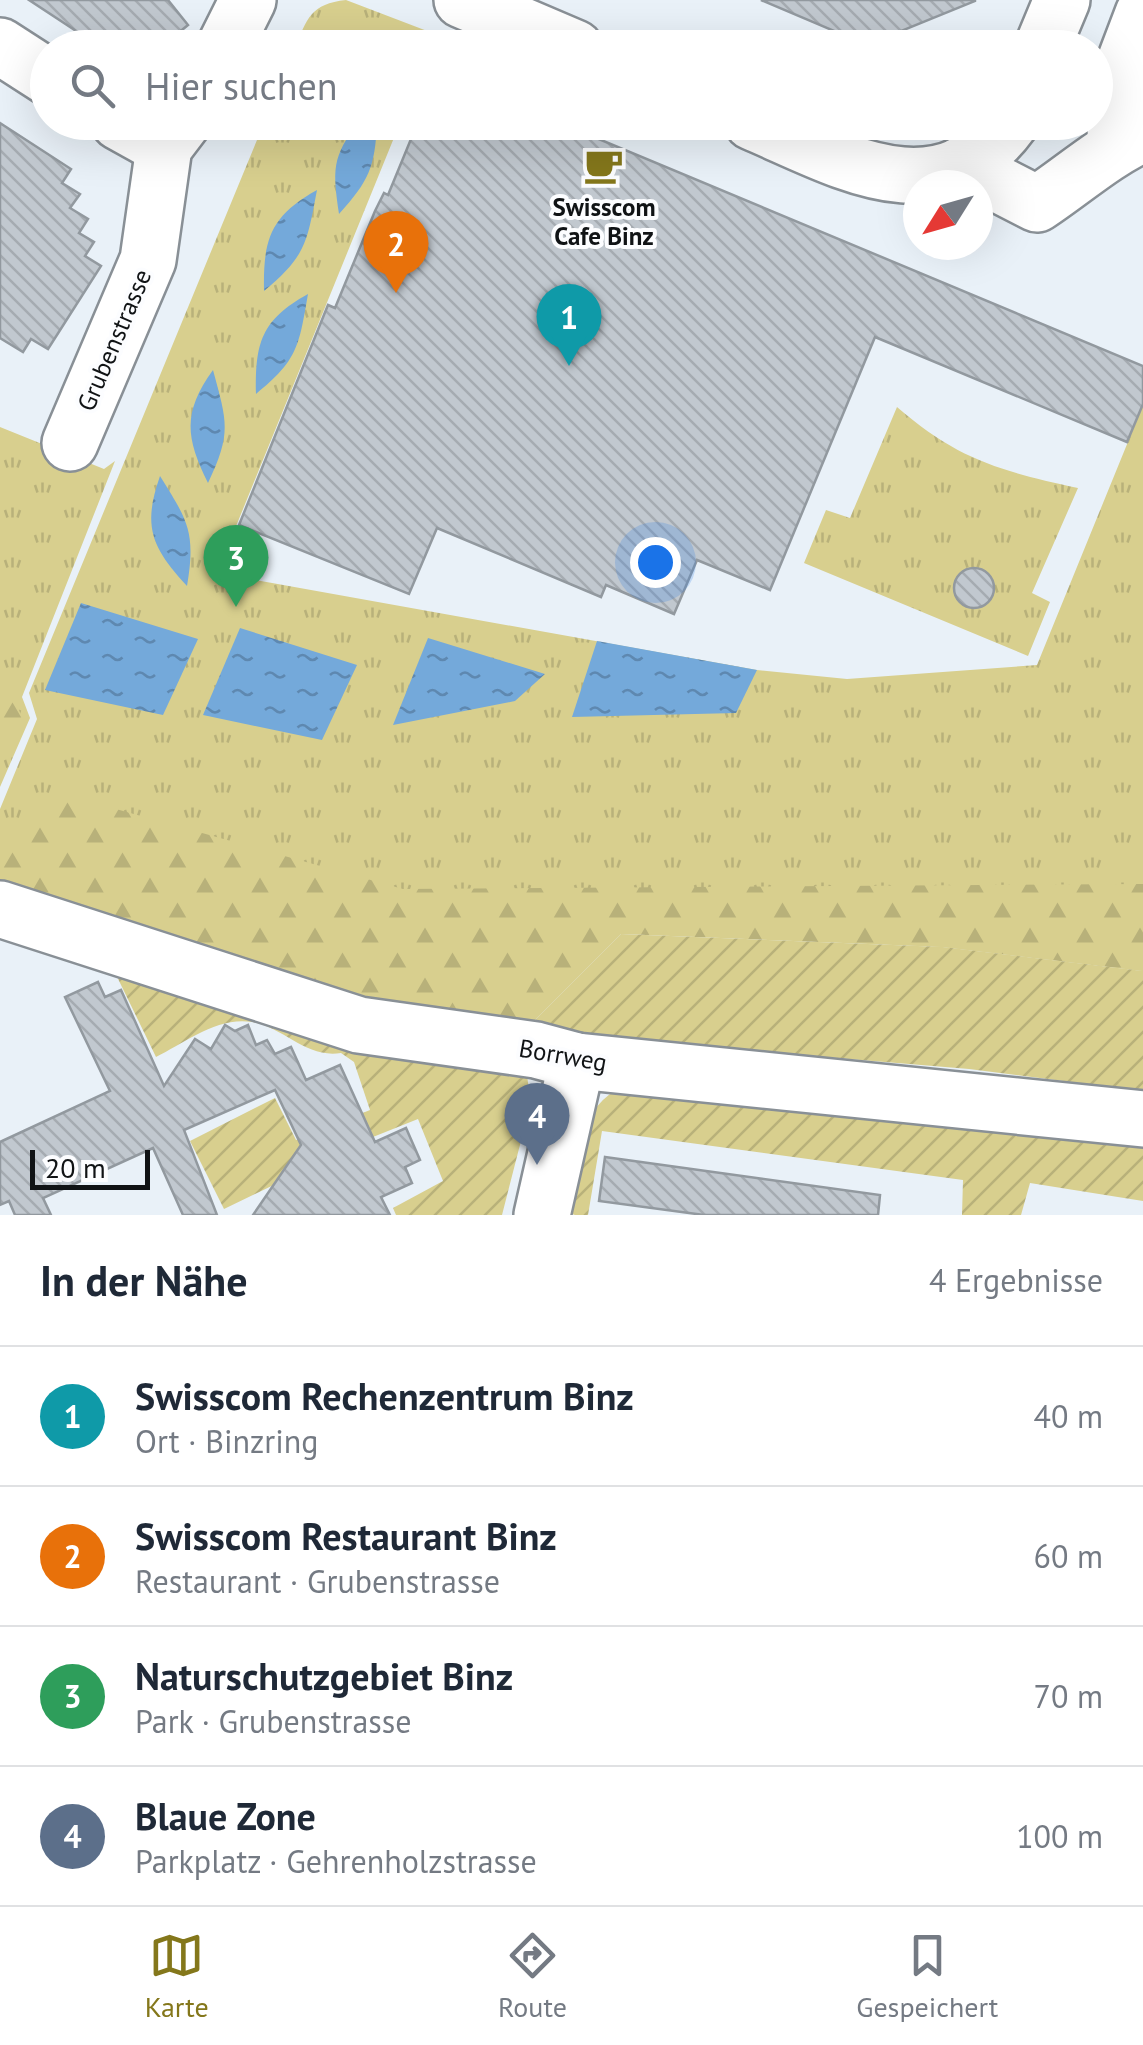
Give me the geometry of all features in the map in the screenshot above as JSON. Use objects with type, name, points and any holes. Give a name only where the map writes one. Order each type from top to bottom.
[{"type":"street","points":[[233,30],[248,0]]},
{"type":"street","points":[[462,0],[532,30]]},
{"type":"street","points":[[1050,30],[1062,0]]},
{"type":"street","points":[[960,165],[1036,204],[1129,140],[1116,86],[1143,14]]},
{"type":"street","points":[[0,46],[30,65]]},
{"type":"street","name":"Grubenstrasse","points":[[70,442],[148,260],[154,140]]},
{"type":"street","points":[[795,140],[874,173],[918,176],[960,165],[997,140]]},
{"type":"street","name":"Borrweg","points":[[0,908],[359,1025],[536,1050],[576,1061],[1143,1119]]},
{"type":"street","points":[[542,1215],[576,1061]]},
{"type":"green space","points":[[346,0],[425,30],[302,30],[312,14]]},
{"type":"green space","points":[[257,140],[393,140],[217,573],[757,670],[847,679],[1037,665],[1143,405],[1143,971],[943,947],[0,897],[0,809],[37,719],[29,693]]},
{"type":"green space","points":[[897,407],[940,440],[981,461],[1078,488],[1032,593],[1050,602],[1028,656],[804,563],[826,510],[850,518]]},
{"type":"green space","points":[[0,427],[104,469],[115,461],[22,697],[30,718],[0,787]]},
{"type":"green space","points":[[0,679],[18,688],[15,699],[22,718],[0,768]]},
{"type":"green space","points":[[62,794],[403,889],[1143,884],[1143,971],[943,947],[621,934],[523,1032],[356,1009],[0,897],[0,861],[34,834]]},
{"type":"green space","points":[[621,934],[943,947],[1143,971],[1143,1091],[969,1069],[523,1032]]},
{"type":"green space","points":[[106,954],[448,1048],[458,1069],[485,1058],[527,1076],[531,1102],[502,1215],[396,1215],[393,1208],[443,1181],[418,1119],[224,1209],[190,1141],[275,1098],[296,1140],[370,1110],[354,1062],[341,1053],[329,1054],[306,1047],[263,1025],[239,1021],[202,1032],[156,1057]]},
{"type":"green space","points":[[616,1090],[1143,1140],[1143,1201],[1030,1183],[1021,1215],[962,1215],[963,1180],[602,1131],[588,1215],[561,1210],[585,1127],[603,1100]]},
{"type":"water","points":[[346,140],[375,140],[364,182],[339,214],[336,165]]},
{"type":"water","points":[[317,190],[303,247],[289,268],[264,291],[265,257],[272,231],[289,210]]},
{"type":"water","points":[[308,294],[302,327],[289,361],[256,394],[257,361],[264,335],[280,313]]},
{"type":"water","points":[[213,370],[225,427],[221,452],[208,483],[195,452],[191,426],[196,399]]},
{"type":"water","points":[[160,476],[190,539],[187,586],[165,560],[154,536],[152,509]]},
{"type":"water","points":[[81,603],[198,639],[163,715],[45,690]]},
{"type":"water","points":[[240,628],[357,665],[322,740],[203,715]]},
{"type":"water","points":[[428,638],[545,674],[515,701],[393,725]]},
{"type":"water","points":[[597,641],[757,670],[736,713],[572,717]]},
{"type":"building","points":[[29,0],[168,0],[188,25],[182,30],[75,30]]},
{"type":"building","points":[[761,0],[975,0],[904,30],[832,30]]},
{"type":"building","points":[[0,123],[71,169],[62,183],[80,194],[70,208],[88,219],[79,233],[94,242],[85,256],[101,266],[48,349],[31,339],[23,352],[0,338]]},
{"type":"building","points":[[411,140],[601,140],[1143,366],[1143,404],[1127,442],[875,337],[770,590],[697,560],[674,614],[606,585],[601,597],[437,528],[409,594],[239,525],[328,305],[335,308],[375,211],[384,193],[388,195]]},
{"type":"building","points":[[974,568],[988,574],[994,588],[988,602],[974,608],[960,602],[954,588],[960,574]]},
{"type":"building","points":[[98,982],[105,997],[121,990],[164,1086],[195,1039],[211,1049],[225,1025],[235,1031],[248,1025],[256,1045],[267,1040],[275,1054],[291,1047],[306,1080],[340,1065],[375,1142],[406,1128],[420,1160],[405,1167],[412,1183],[381,1197],[390,1215],[253,1215],[301,1145],[275,1090],[184,1130],[217,1215],[183,1215],[153,1148],[43,1198],[51,1215],[15,1215],[9,1201],[0,1205],[0,1142],[110,1091],[65,997]]},
{"type":"building","points":[[605,1157],[880,1195],[878,1215],[704,1215],[599,1201]]},
{"type":"place","name":"Swisscom Cafe Binz","points":[[604,166]]},
{"type":"place","name":"Swisscom Restaurant Binz","points":[[396,293]]},
{"type":"place","name":"Swisscom Rechenzentrum Binz","points":[[569,366]]},
{"type":"place","name":"Naturschutzgebiet Binz","points":[[236,607]]},
{"type":"place","name":"Blaue Zone","points":[[537,1165]]}]
